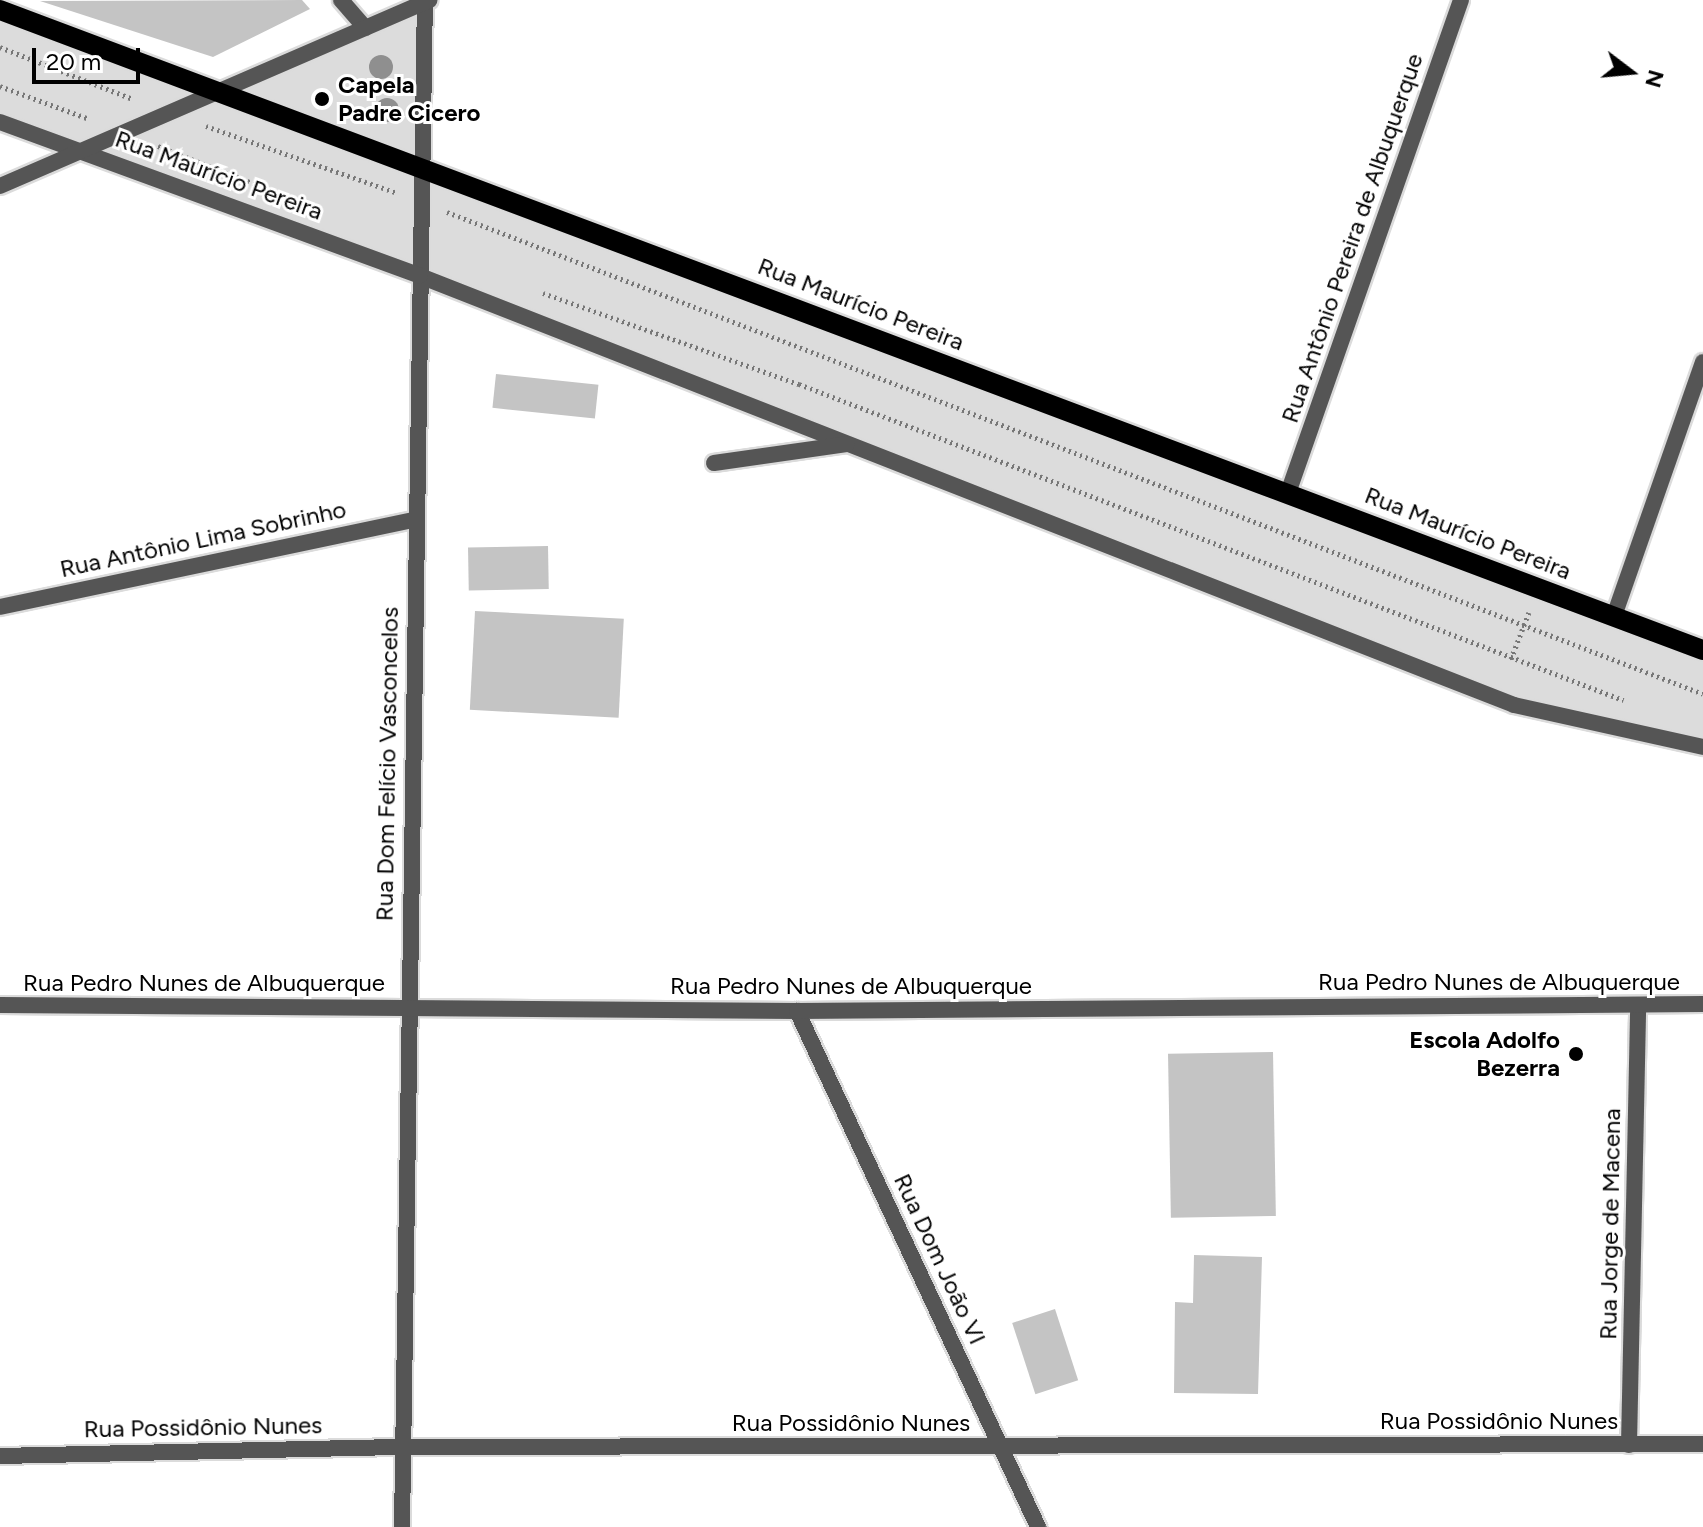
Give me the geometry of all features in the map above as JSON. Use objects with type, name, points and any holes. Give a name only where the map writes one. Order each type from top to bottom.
[{"type":"main road","name":"Rua Maurício Pereira","points":[[0,10],[422,166],[1703,650]]},
{"type":"street","points":[[341,0],[365,28]]},
{"type":"street","name":"Rua Antônio Pereira de Albuquerque","points":[[1288,493],[1461,0]]},
{"type":"street","points":[[0,186],[82,152],[214,90],[427,1]]},
{"type":"street","name":"Rua Dom Felício Vasconcelos","points":[[402,1527],[406,1009],[427,1]]},
{"type":"street","name":"Rua Maurício Pereira","points":[[0,122],[420,276],[1514,705],[1703,747]]},
{"type":"street","points":[[1614,616],[1703,362]]},
{"type":"street","points":[[714,463],[848,444]]},
{"type":"street","name":"Rua Antônio Lima Sobrinho","points":[[0,607],[416,519]]},
{"type":"street","name":"Rua Pedro Nunes de Albuquerque","points":[[0,1005],[797,1011],[1703,1004]]},
{"type":"street","name":"Rua Jorge de Macena","points":[[1629,1445],[1638,1005]]},
{"type":"street","name":"Rua Dom João VI","points":[[797,1011],[1038,1527]]},
{"type":"street","name":"Rua Possidônio Nunes","points":[[0,1456],[403,1447],[1703,1444]]},
{"type":"path","points":[[0,47],[167,112],[421,202],[1703,694]]},
{"type":"path","points":[[0,86],[272,190]]},
{"type":"path","points":[[537,290],[799,384],[1629,702]]},
{"type":"path","points":[[1511,659],[1538,587]]},
{"type":"shaded area","points":[[425,2],[422,166],[1703,650],[1703,747],[1514,705],[0,122],[0,10],[214,90]]},
{"type":"building","points":[[302,0],[310,9],[213,57],[40,1]]},
{"type":"building","points":[[496,374],[598,385],[595,419],[492,408]]},
{"type":"building","points":[[548,546],[549,589],[469,590],[468,547]]},
{"type":"building","points":[[475,611],[624,619],[619,718],[470,710]]},
{"type":"building","points":[[1273,1052],[1276,1216],[1171,1218],[1168,1054]]},
{"type":"building","points":[[1194,1255],[1262,1257],[1258,1394],[1174,1393],[1175,1302],[1193,1303]]},
{"type":"building","points":[[1055,1309],[1078,1380],[1035,1394],[1012,1323]]},
{"type":"place","name":"Capela Padre Cicero","points":[[322,99]]},
{"type":"place","name":"Escola Adolfo Bezerra","points":[[1576,1054]]}]
